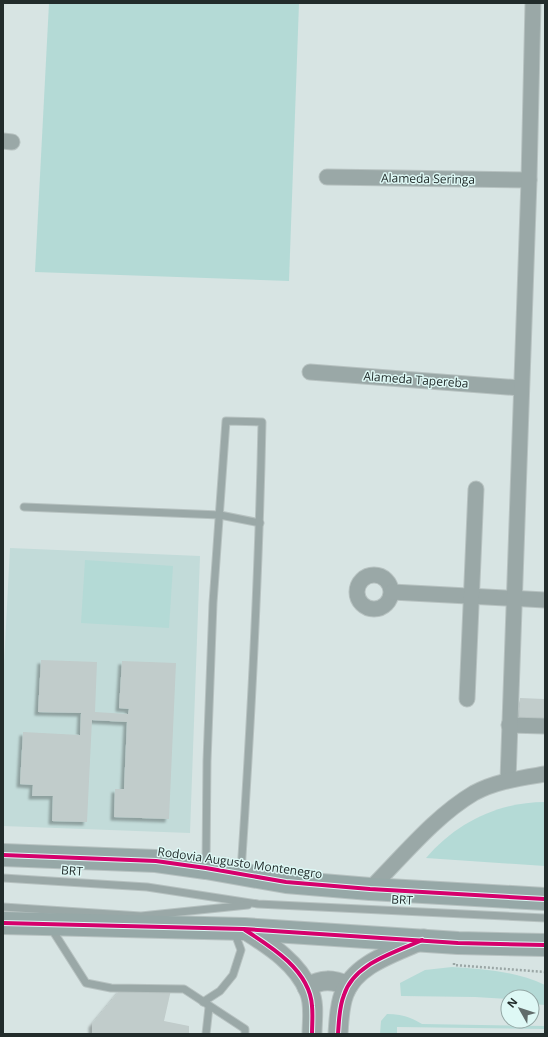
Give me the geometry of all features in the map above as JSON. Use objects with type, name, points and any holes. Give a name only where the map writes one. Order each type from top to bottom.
[{"type":"main road","name":"Rodovia Augusto Montenegro","points":[[3,855],[156,861],[286,882],[370,889],[545,899]]},
{"type":"main road","points":[[3,922],[238,929],[424,939],[458,943],[545,945]]},
{"type":"street","points":[[508,780],[529,180],[538,89],[533,3]]},
{"type":"street","name":"Alameda Seringa","points":[[327,177],[529,180]]},
{"type":"street","name":"Alameda Tapereba","points":[[310,372],[521,388]]},
{"type":"street","points":[[467,699],[476,489]]},
{"type":"street","points":[[392,592],[545,600]]},
{"type":"street","points":[[509,725],[545,726]]},
{"type":"street","points":[[370,889],[445,814],[475,793],[508,780],[545,774]]},
{"type":"street","points":[[238,929],[265,943],[288,961],[307,987],[312,1006],[312,1034]]},
{"type":"street","points":[[338,1034],[340,1008],[348,986],[359,972],[372,963],[424,939]]},
{"type":"street","points":[[307,987],[317,982],[326,980],[348,986]]},
{"type":"lane","points":[[206,868],[207,761],[213,603],[226,420],[262,422],[260,523],[251,722],[240,874]]},
{"type":"lane","points":[[24,507],[220,516],[260,523]]},
{"type":"lane","name":"BRT","points":[[3,878],[146,887],[258,904],[545,918]]},
{"type":"lane","name":"BRT","points":[[3,907],[141,916],[258,904]]},
{"type":"lane","points":[[48,924],[86,983],[111,988],[184,989],[245,1029],[245,1034]]},
{"type":"lane","points":[[206,1034],[206,1004],[220,991],[233,975],[241,950],[238,929]]},
{"type":"path","points":[[458,943],[454,965],[545,972]]},
{"type":"shaded area","points":[[49,3],[299,3],[289,281],[35,272]]},
{"type":"shaded area","points":[[10,548],[200,556],[190,833],[3,826],[3,683]]},
{"type":"shaded area","points":[[85,560],[173,566],[169,628],[81,623]]},
{"type":"shaded area","points":[[545,802],[545,866],[426,858],[451,834],[479,817],[495,810],[511,806]]},
{"type":"shaded area","points":[[452,967],[476,969],[511,974],[534,980],[545,985],[545,1005],[540,1005],[540,989],[500,989],[500,999],[401,996],[400,983],[425,970]]},
{"type":"shaded area","points":[[387,1014],[406,1016],[422,1024],[500,1025],[500,1028],[397,1027],[397,1034],[380,1034],[381,1021]]},
{"type":"shaded area","points":[[540,1026],[545,1026],[545,1029],[540,1029]]},
{"type":"building","points":[[41,660],[97,662],[95,712],[128,714],[129,709],[119,708],[122,661],[176,663],[169,819],[114,817],[115,789],[124,789],[127,722],[92,720],[87,822],[52,821],[53,796],[32,796],[33,785],[20,784],[23,732],[80,735],[81,713],[38,712]]},
{"type":"building","points":[[520,698],[545,699],[545,723],[519,722]]},
{"type":"building","points":[[121,989],[171,990],[164,1021],[189,1026],[189,1034],[92,1034],[92,1024]]},
{"type":"cycle path","points":[[3,855],[156,861],[286,882],[370,889],[545,899]]},
{"type":"cycle path","points":[[3,923],[244,929],[458,943],[545,945]]},
{"type":"cycle path","points":[[245,930],[278,952],[297,971],[310,993],[312,1006],[312,1034]]},
{"type":"cycle path","points":[[338,1034],[342,1000],[349,984],[357,975],[377,960],[422,940]]}]
